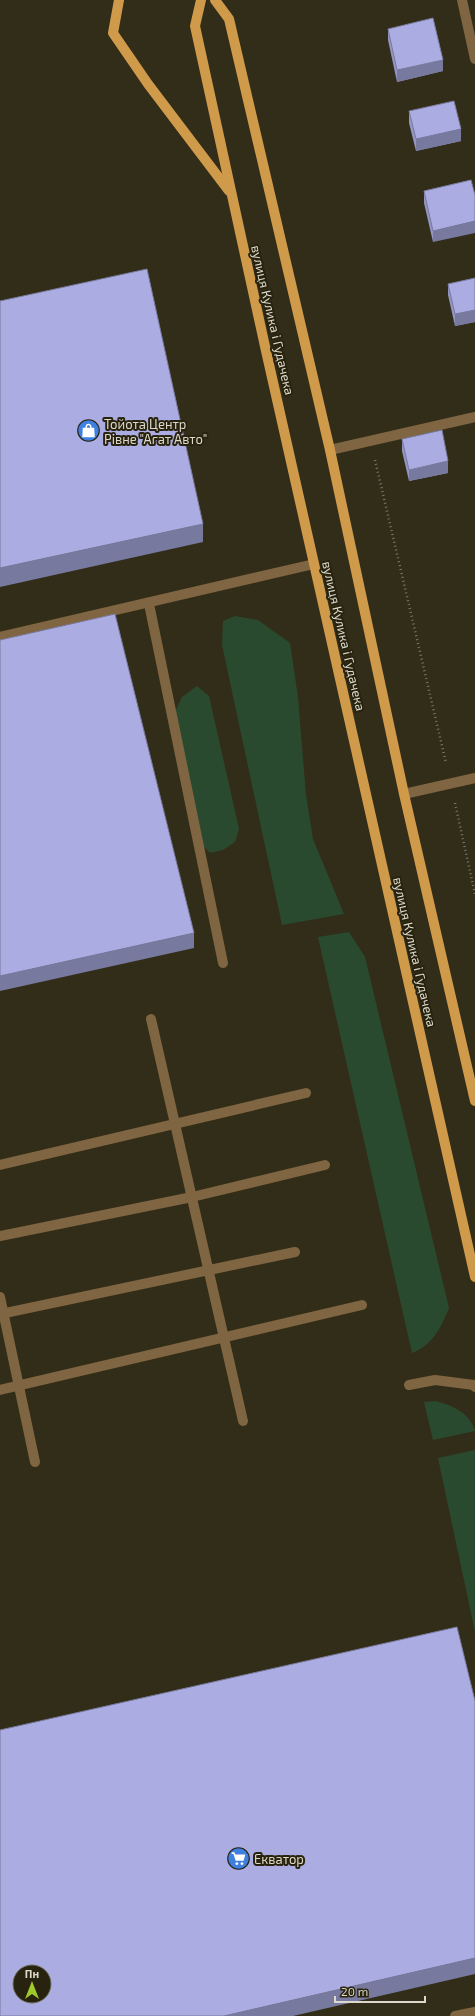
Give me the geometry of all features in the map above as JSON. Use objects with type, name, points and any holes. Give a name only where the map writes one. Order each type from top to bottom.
[{"type":"main road","points":[[119,0],[112,33],[148,84],[231,193]]},
{"type":"main road","name":"вулиця Кулика і Гудачека","points":[[201,0],[195,26],[314,564],[475,1277]]},
{"type":"main road","name":"вулиця Кулика і Гудачека","points":[[215,0],[228,19],[330,450],[404,794],[475,1101]]},
{"type":"street","points":[[462,0],[475,59]]},
{"type":"street","points":[[330,450],[475,417]]},
{"type":"street","points":[[0,637],[150,604],[314,564]]},
{"type":"street","points":[[150,604],[223,963]]},
{"type":"street","points":[[404,794],[475,778]]},
{"type":"street","points":[[151,1019],[243,1421]]},
{"type":"street","points":[[0,1165],[306,1093]]},
{"type":"street","points":[[0,1236],[192,1197],[325,1165]]},
{"type":"street","points":[[2,1314],[208,1269],[295,1252]]},
{"type":"street","points":[[0,1297],[2,1314],[35,1462]]},
{"type":"street","points":[[0,1390],[362,1304]]},
{"type":"street","points":[[409,1385],[435,1380],[474,1385],[475,1387]]},
{"type":"street","points":[[456,2016],[475,2012]]},
{"type":"path","points":[[371,440],[475,894]]},
{"type":"green space","points":[[235,616],[258,620],[290,643],[298,697],[306,795],[313,839],[344,914],[282,925],[222,645],[223,621]]},
{"type":"green space","points":[[197,686],[209,696],[239,829],[235,842],[223,850],[210,853],[200,843],[172,718],[182,697]]},
{"type":"green space","points":[[349,932],[365,957],[449,1308],[443,1322],[431,1340],[419,1350],[412,1353],[318,937]]},
{"type":"green space","points":[[435,1401],[460,1411],[469,1419],[475,1431],[433,1440],[424,1402]]},
{"type":"green space","points":[[475,1450],[475,1632],[438,1458]]},
{"type":"building","points":[[433,18],[443,60],[397,70],[388,29]]},
{"type":"building","points":[[454,101],[461,129],[416,139],[409,111]]},
{"type":"building","points":[[471,180],[475,195],[475,221],[433,231],[424,191]]},
{"type":"building","name":"Тойота Центр Рівне \"Агат Авто\"","points":[[147,269],[203,524],[0,568],[0,301]]},
{"type":"building","points":[[475,278],[475,310],[455,314],[448,284]]},
{"type":"building","points":[[442,430],[448,461],[409,470],[402,439]]},
{"type":"building","points":[[115,614],[194,933],[0,976],[0,640]]},
{"type":"building","name":"Екватор","points":[[457,1627],[475,1701],[475,1958],[224,2016],[0,2016],[0,1730]]},
{"type":"place","name":"Тойота Центр Рівне \"Агат Авто\"","points":[[89,431]]},
{"type":"place","name":"Екватор","points":[[238,1859]]}]
